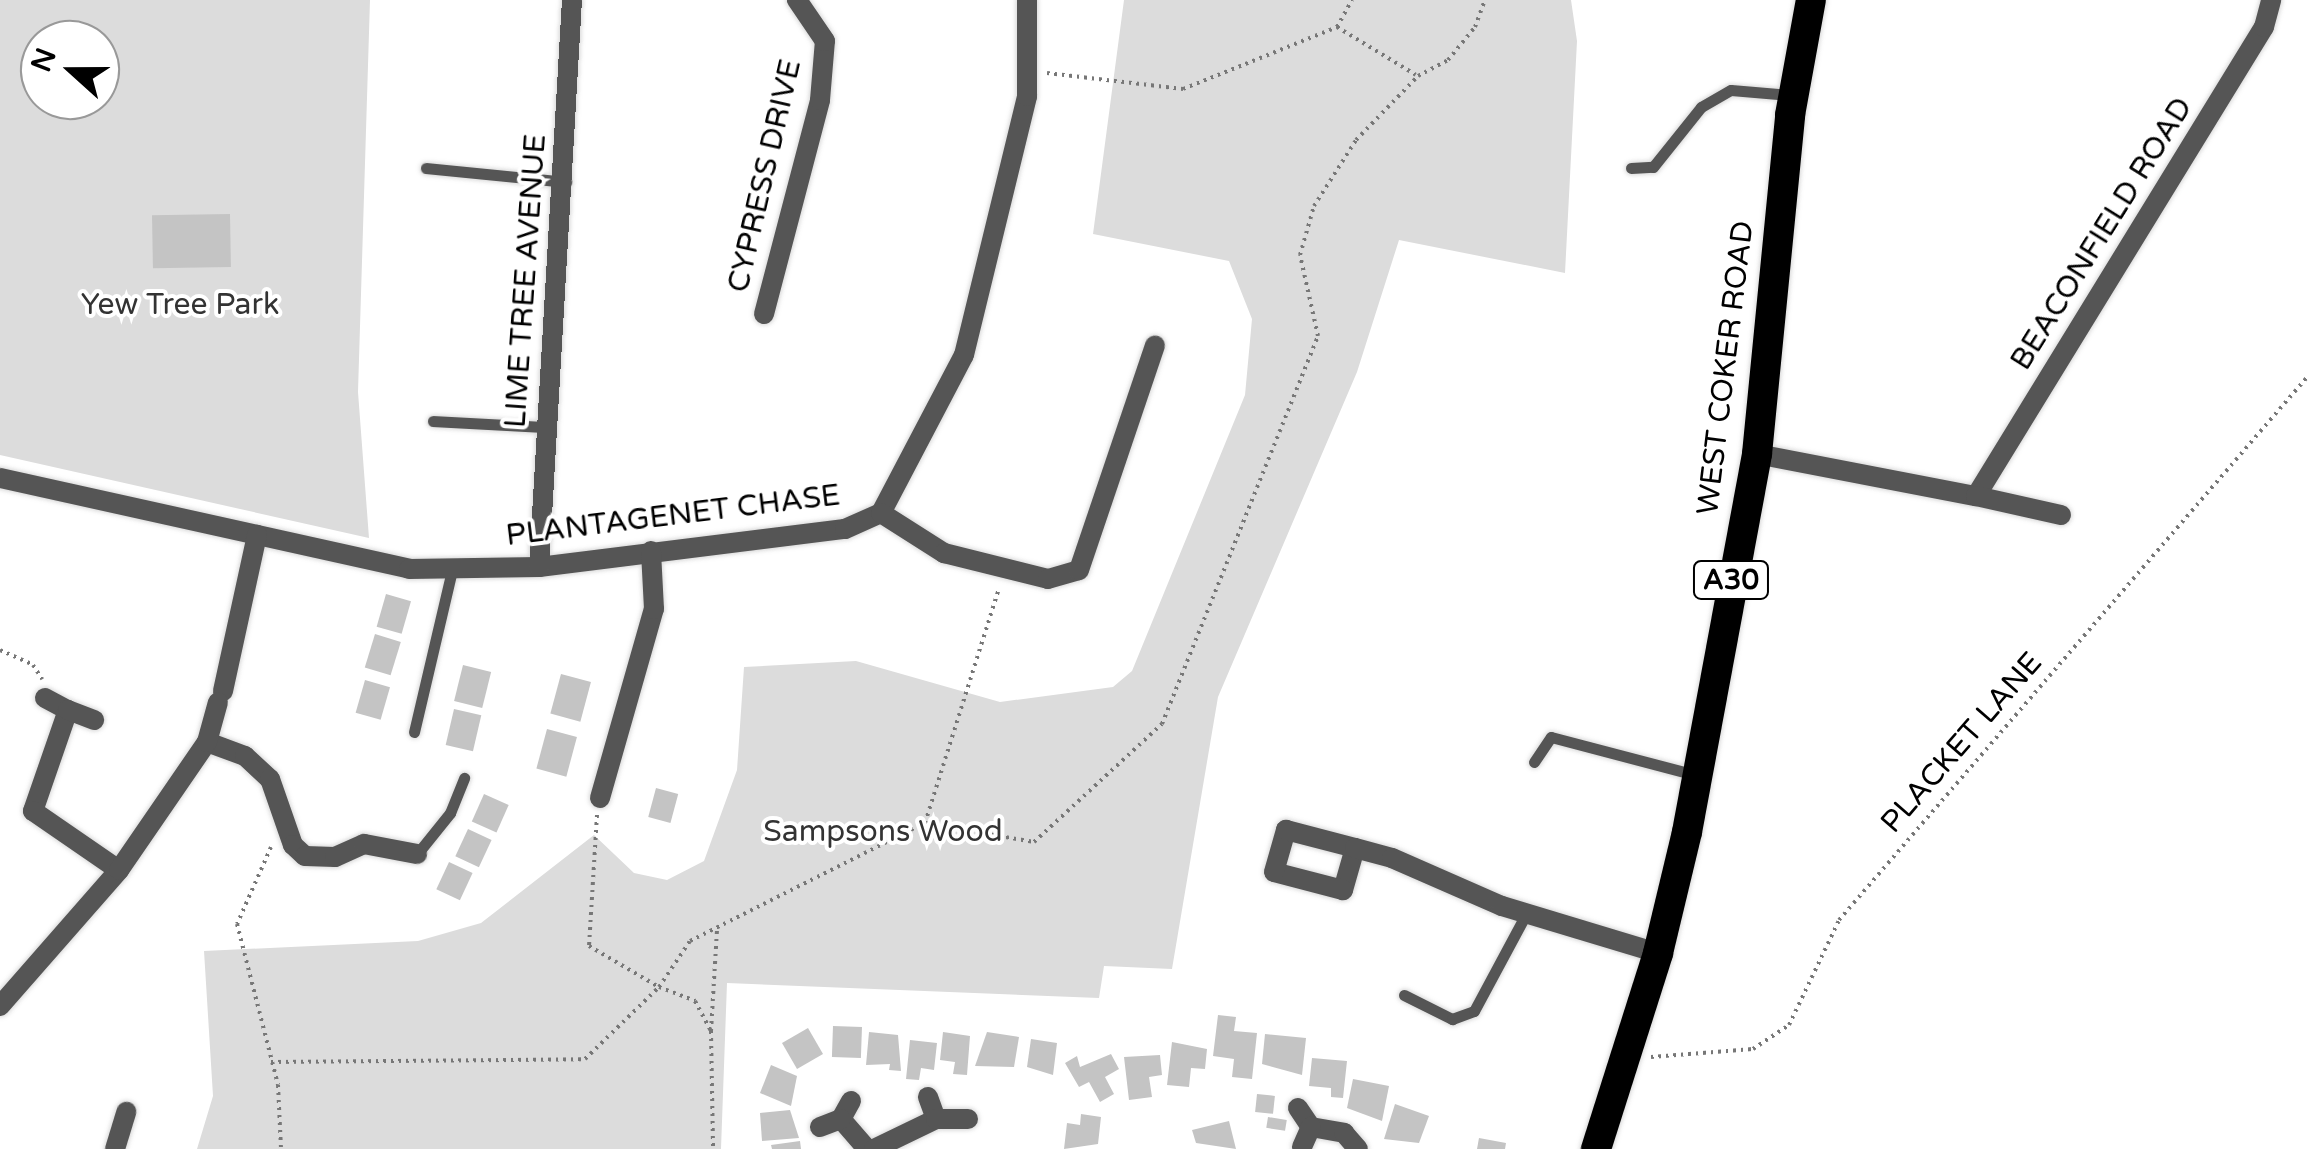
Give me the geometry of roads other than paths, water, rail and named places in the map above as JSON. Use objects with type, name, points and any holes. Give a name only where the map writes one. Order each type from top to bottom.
[{"type":"highway","name":"WEST COKER ROAD","points":[[1596,1149],[1658,953],[1757,454],[1794,95],[1811,0]]},
{"type":"street","name":"LIME TREE AVENUE","points":[[539,567],[544,427],[566,182],[572,0]]},
{"type":"street","name":"CYPRESS DRIVE","points":[[764,314],[820,100],[826,41],[797,0]]},
{"type":"street","name":"PLANTAGENET CHASE","points":[[0,478],[410,569],[539,567],[845,530],[881,513],[964,355],[1027,96],[1027,0]]},
{"type":"street","name":"BEACONFIELD ROAD","points":[[1976,496],[2264,27],[2271,0]]},
{"type":"street","points":[[881,513],[944,553],[1048,578],[1079,570],[1156,346]]},
{"type":"street","points":[[1757,454],[2061,515]]},
{"type":"street","points":[[0,1006],[119,870],[207,742],[257,535]]},
{"type":"street","points":[[600,798],[654,609],[652,551]]},
{"type":"street","points":[[45,698],[94,720]]},
{"type":"street","points":[[68,710],[33,811],[119,870]]},
{"type":"street","points":[[207,742],[246,756],[270,779],[288,832],[306,856],[336,857],[364,844],[418,854]]},
{"type":"street","points":[[1355,848],[1526,914],[1658,953]]},
{"type":"street","points":[[928,1097],[936,1118]]},
{"type":"street","points":[[1298,1108],[1307,1137],[1344,1133],[1358,1149]]},
{"type":"street","points":[[820,1127],[846,1110],[870,1149],[936,1118],[968,1119]]},
{"type":"street","points":[[116,1149],[126,1112]]},
{"type":"lane","points":[[1631,168],[1653,167],[1701,107],[1730,90],[1794,95]]},
{"type":"lane","points":[[426,168],[566,182]]},
{"type":"lane","points":[[433,421],[544,427]]},
{"type":"lane","points":[[414,732],[452,570]]},
{"type":"lane","points":[[1534,762],[1551,737],[1696,775]]},
{"type":"lane","points":[[418,854],[450,812],[464,778]]},
{"type":"lane","points":[[1404,995],[1452,1019],[1474,1011],[1526,914]]},
{"type":"park label","name":"Yew Tree Park","points":[[180,305]]},
{"type":"park label","name":"Sampsons Wood","points":[[883,832]]}]
